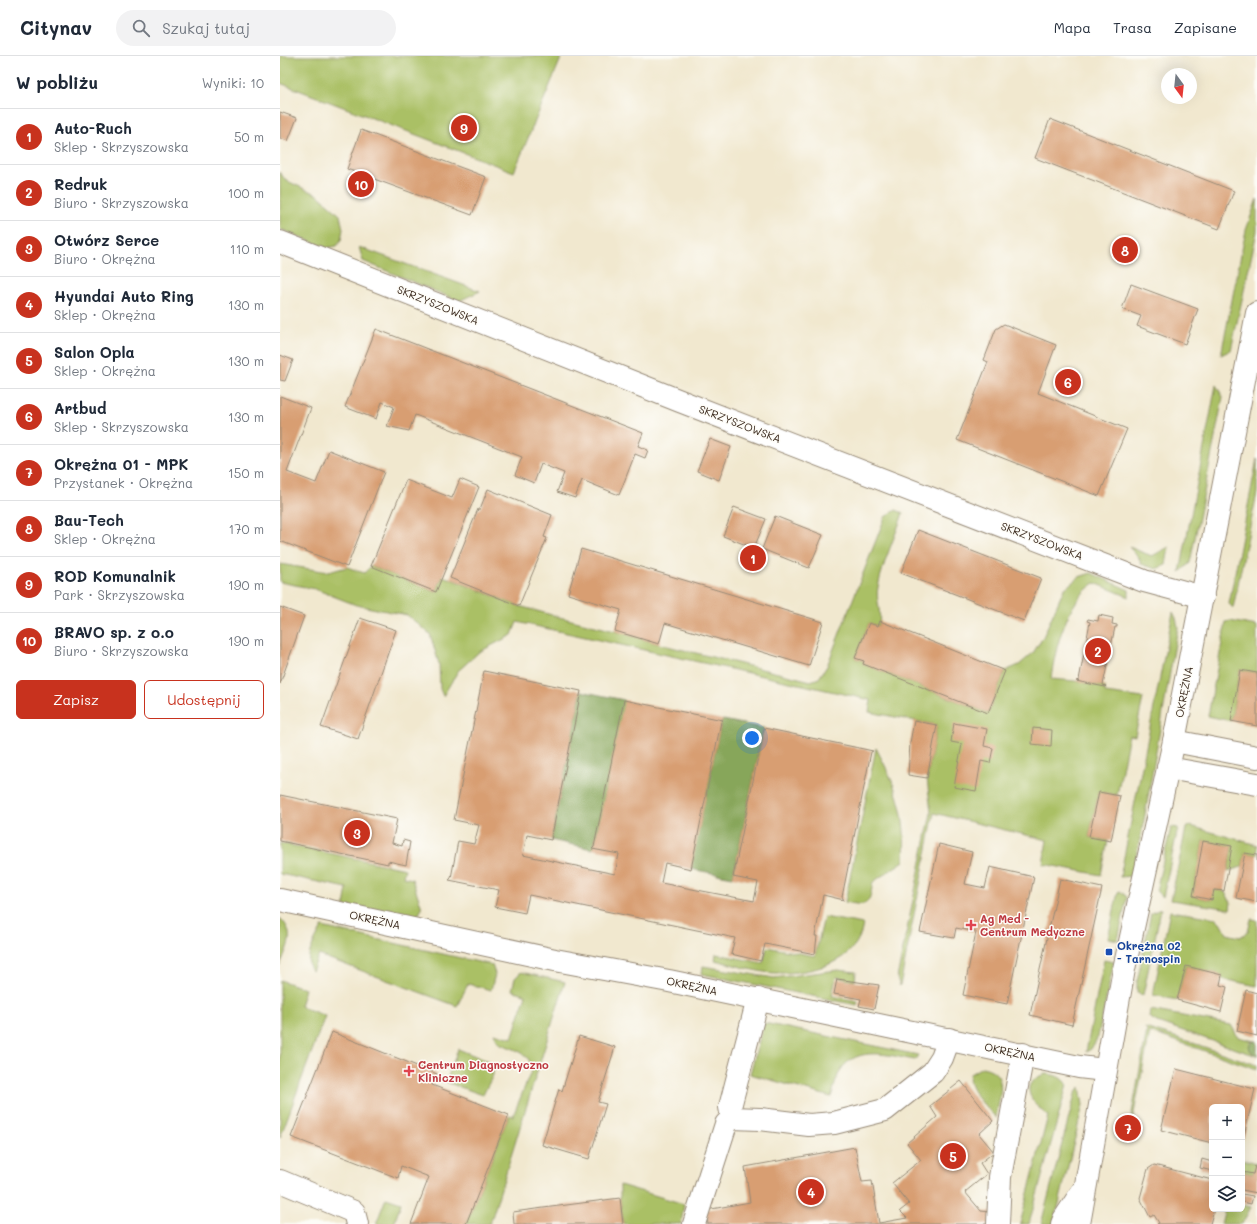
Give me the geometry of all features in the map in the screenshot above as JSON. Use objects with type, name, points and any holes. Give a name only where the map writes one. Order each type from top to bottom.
[{"type":"street","name":"SKRZYSZOWSKA","points":[[280,242],[680,401],[1144,581],[1202,597]]},
{"type":"street","name":"OKRĘŻNA","points":[[1079,1224],[1084,1187],[1124,969],[1174,741],[1202,597],[1254,353],[1257,313]]},
{"type":"street","points":[[1174,741],[1257,757]]},
{"type":"street","points":[[1168,768],[1257,784]]},
{"type":"street","name":"OKRĘŻNA","points":[[280,900],[555,960],[1023,1054],[1079,1067],[1105,1070]]},
{"type":"street","points":[[732,1118],[730,1107],[758,1000]]},
{"type":"street","points":[[694,1224],[726,1124],[732,1118],[809,1124],[834,1123],[885,1110],[933,1072],[942,1058],[949,1039]]},
{"type":"street","points":[[998,1224],[1000,1177],[1023,1054]]},
{"type":"street","points":[[280,1182],[354,1212],[357,1224]]},
{"type":"street","name":"OKRĘŻNA","points":[[1062,1224],[1084,1187]]},
{"type":"street","points":[[1084,1187],[1092,1224]]},
{"type":"green space","points":[[280,56],[562,56],[514,172],[280,83]]},
{"type":"green space","points":[[280,172],[285,180],[318,195],[340,215],[343,229],[341,240],[337,246],[327,248],[280,229]]},
{"type":"green space","points":[[1257,199],[1257,231],[1231,350],[1221,355],[1246,230]]},
{"type":"green space","points":[[359,247],[480,291],[459,301],[363,261]]},
{"type":"green space","points":[[1216,385],[1223,397],[1190,563],[1180,572]]},
{"type":"green space","points":[[1257,459],[1257,493],[1233,608],[1229,604]]},
{"type":"green space","points":[[896,510],[903,513],[886,559],[878,587],[877,597],[880,617],[878,626],[869,623],[855,658],[864,661],[863,664],[988,713],[1005,671],[1019,665],[1033,653],[1043,637],[1064,589],[1079,577],[1091,573],[1129,590],[1129,597],[1095,583],[1085,591],[1077,601],[1064,626],[1059,639],[1051,679],[1076,681],[1105,687],[1105,693],[1143,698],[1135,736],[1129,735],[1117,795],[1099,792],[1089,837],[1108,841],[1101,875],[1043,864],[1047,840],[934,813],[900,986],[897,978],[931,813],[927,778],[937,725],[869,712],[871,700],[517,622],[512,635],[479,652],[458,671],[443,696],[440,689],[439,664],[430,634],[407,615],[356,605],[315,589],[280,582],[280,564],[328,572],[347,567],[364,573],[371,566],[436,592],[443,576],[519,606],[659,644],[811,681],[819,678],[827,666],[885,517]]},
{"type":"green space","points":[[1129,547],[1152,556],[1169,547],[1166,565],[1156,569],[1141,564],[1139,558]]},
{"type":"green space","points":[[1173,612],[1178,627],[1144,820],[1132,876],[1120,877]]},
{"type":"green space","points":[[1230,621],[1257,626],[1257,673],[1240,670],[1231,721],[1208,716],[1226,622]]},
{"type":"green space","points":[[581,691],[624,700],[625,702],[594,847],[592,849],[551,840]]},
{"type":"green space","points":[[723,720],[764,728],[733,877],[691,869],[721,722]]},
{"type":"green space","points":[[876,748],[890,776],[899,802],[904,829],[904,861],[873,882],[869,900],[863,904],[853,904],[845,902]]},
{"type":"green space","points":[[1190,826],[1257,845],[1257,855],[1245,853],[1242,867],[1228,871],[1232,846],[1203,841],[1193,896],[1212,900],[1214,890],[1224,891],[1231,902],[1230,909],[1171,900],[1186,828]]},
{"type":"green space","points":[[1171,827],[1178,828],[1163,897],[1156,891]]},
{"type":"green space","points":[[280,843],[405,869],[403,877],[412,879],[422,908],[419,914],[411,917],[344,906],[347,888],[280,874]]},
{"type":"green space","points":[[1120,891],[1127,897],[1118,940],[1108,938],[1118,892]]},
{"type":"green space","points":[[1161,909],[1143,995],[1137,993],[1137,982],[1151,913]]},
{"type":"green space","points":[[1170,911],[1216,918],[1227,934],[1240,937],[1248,932],[1251,919],[1257,920],[1257,986],[1222,979],[1222,975],[1186,966],[1177,1000],[1153,995]]},
{"type":"green space","points":[[824,917],[863,924],[859,938],[852,949],[830,964],[802,971],[768,973],[715,960],[716,954],[763,963],[767,947],[815,956]]},
{"type":"green space","points":[[280,918],[288,930],[289,941],[280,966]]},
{"type":"green space","points":[[322,927],[492,965],[495,974],[491,990],[468,984],[457,1006],[319,955],[312,971],[309,966],[309,955]]},
{"type":"green space","points":[[1104,960],[1114,962],[1098,1037],[1091,1049],[1086,1052]]},
{"type":"green space","points":[[703,966],[774,978],[838,970],[856,972],[855,981],[836,977],[832,996],[858,1001],[857,1005],[702,974]]},
{"type":"green space","points":[[521,972],[565,982],[490,1224],[466,1224],[509,1115],[513,1116],[532,1069],[528,1058],[520,1052],[499,1043],[494,1033],[512,1038],[526,995],[512,990],[515,978]]},
{"type":"green space","points":[[280,980],[305,989],[300,1006],[325,1016],[280,1138]]},
{"type":"green space","points":[[1150,1010],[1231,1025],[1238,1037],[1254,1041],[1250,1042],[1250,1050],[1254,1055],[1157,1022],[1149,1017]]},
{"type":"green space","points":[[764,1023],[918,1055],[915,1060],[874,1054],[855,1057],[840,1071],[831,1097],[750,1074]]},
{"type":"green space","points":[[1145,1028],[1257,1065],[1257,1069],[1150,1032],[1133,1118],[1131,1118],[1147,1031]]},
{"type":"green space","points":[[1254,1041],[1257,1041],[1257,1056],[1250,1050],[1249,1045]]},
{"type":"green space","points":[[458,1049],[488,1061],[493,1067],[493,1075],[483,1095],[446,1082]]},
{"type":"green space","points":[[982,1067],[991,1070],[1000,1080],[1001,1086],[996,1118],[978,1098],[969,1080],[970,1074]]},
{"type":"green space","points":[[1045,1074],[1058,1076],[1067,1085],[1029,1224],[1020,1224],[1048,1116],[1032,1100],[1029,1088],[1031,1083],[1036,1078]]},
{"type":"green space","points":[[1080,1087],[1083,1105],[1054,1224],[1041,1224],[1075,1094]]},
{"type":"green space","points":[[1245,1160],[1257,1163],[1253,1174],[1245,1173]]},
{"type":"green space","points":[[620,1185],[684,1204],[681,1224],[623,1224]]},
{"type":"green space","points":[[386,1198],[401,1203],[394,1224],[376,1224]]},
{"type":"green space","points":[[1245,1206],[1251,1207],[1242,1224],[1221,1224],[1224,1212],[1245,1212]]},
{"type":"building","points":[[280,112],[297,118],[288,141],[280,138]]},
{"type":"building","points":[[1050,119],[1234,191],[1219,229],[1035,158]]},
{"type":"building","points":[[361,130],[486,177],[472,215],[347,169]]},
{"type":"building","points":[[1131,284],[1198,309],[1185,344],[1137,326],[1141,316],[1122,309]]},
{"type":"building","points":[[1004,324],[1056,345],[1038,393],[1127,429],[1099,496],[957,440],[988,362],[984,360],[996,329]]},
{"type":"building","points":[[376,329],[643,433],[638,446],[648,450],[645,458],[635,454],[619,495],[582,480],[575,498],[557,492],[564,473],[541,464],[534,483],[515,475],[522,457],[415,415],[409,431],[387,426],[394,407],[382,402],[376,419],[345,407]]},
{"type":"building","points":[[280,355],[293,360],[285,381],[280,380]]},
{"type":"building","points":[[280,396],[311,408],[287,472],[316,483],[329,450],[384,472],[347,567],[280,541]]},
{"type":"building","points":[[710,439],[731,447],[719,480],[697,471]]},
{"type":"building","points":[[460,479],[479,487],[436,592],[371,566],[406,480],[452,498]]},
{"type":"building","points":[[488,489],[552,515],[544,537],[547,538],[519,606],[450,578],[478,509],[480,509]]},
{"type":"building","points":[[734,507],[766,519],[754,548],[723,536]]},
{"type":"building","points":[[775,516],[823,535],[809,568],[762,549]]},
{"type":"building","points":[[918,530],[1041,578],[1024,621],[901,573]]},
{"type":"building","points":[[581,549],[823,622],[809,666],[665,623],[659,644],[615,631],[621,610],[568,594]]},
{"type":"building","points":[[280,607],[304,616],[280,684]]},
{"type":"building","points":[[1099,615],[1113,618],[1112,624],[1117,625],[1117,627],[1115,627],[1103,685],[1106,686],[1105,687],[1076,681],[1079,680],[1090,622],[1087,621],[1088,619],[1098,621]]},
{"type":"building","points":[[360,618],[396,630],[358,739],[321,727]]},
{"type":"building","points":[[880,621],[1005,671],[988,713],[863,664],[864,661],[855,658],[869,623],[878,626]]},
{"type":"building","points":[[1240,670],[1257,673],[1257,726],[1231,721]]},
{"type":"building","points":[[484,671],[581,691],[551,840],[527,835],[523,855],[615,874],[619,854],[592,849],[594,847],[624,700],[723,720],[721,722],[691,869],[665,863],[661,883],[754,901],[758,882],[733,877],[764,728],[873,751],[871,752],[842,897],[844,900],[823,895],[815,936],[817,936],[815,954],[765,944],[761,961],[731,954],[735,938],[529,895],[525,913],[495,907],[499,890],[449,880],[451,878],[458,841],[474,844],[479,825],[454,820]]},
{"type":"building","points":[[914,721],[937,725],[927,778],[908,775],[910,743]]},
{"type":"building","points":[[954,723],[987,729],[984,746],[993,748],[990,763],[981,761],[976,791],[954,787],[962,744],[951,742]]},
{"type":"building","points":[[1033,728],[1052,730],[1051,746],[1032,744]]},
{"type":"building","points":[[1099,792],[1120,796],[1111,841],[1089,837]]},
{"type":"building","points":[[280,795],[397,819],[392,843],[402,846],[403,840],[410,842],[406,865],[388,861],[388,864],[280,841]]},
{"type":"building","points":[[1203,841],[1232,846],[1224,891],[1214,890],[1212,900],[1193,896]]},
{"type":"building","points":[[939,844],[972,852],[965,884],[985,888],[990,867],[1034,877],[1007,1004],[963,995],[976,932],[956,928],[954,938],[920,932]]},
{"type":"building","points":[[1245,853],[1257,855],[1257,902],[1236,898]]},
{"type":"building","points":[[1060,879],[1102,888],[1072,1025],[1030,1015]]},
{"type":"building","points":[[1186,966],[1222,975],[1220,985],[1227,987],[1221,1012],[1177,1000]]},
{"type":"building","points":[[837,979],[879,985],[874,1009],[859,1006],[861,999],[834,994]]},
{"type":"building","points":[[1246,990],[1257,993],[1257,1036],[1237,1031]]},
{"type":"building","points":[[332,1032],[437,1074],[432,1085],[509,1115],[466,1224],[411,1224],[429,1177],[401,1166],[398,1178],[291,1137]]},
{"type":"building","points":[[579,1036],[615,1047],[598,1102],[606,1104],[589,1159],[542,1145],[559,1089],[562,1091]]},
{"type":"building","points":[[1176,1069],[1255,1089],[1245,1132],[1245,1104],[1209,1104],[1209,1142],[1161,1130]]},
{"type":"building","points":[[961,1081],[993,1121],[979,1134],[994,1152],[980,1163],[987,1174],[965,1192],[981,1211],[992,1212],[991,1224],[708,1224],[706,1210],[750,1202],[745,1167],[855,1147],[862,1182],[872,1181],[879,1223],[907,1218],[900,1211],[909,1204],[892,1183],[921,1160],[907,1143],[937,1117],[930,1106]]},
{"type":"building","points":[[1202,1159],[1209,1161],[1209,1170],[1200,1168]]},
{"type":"building","points":[[1154,1165],[1209,1179],[1209,1212],[1213,1212],[1210,1224],[1157,1224],[1159,1223],[1154,1215],[1150,1217],[1140,1198],[1148,1169]]},
{"type":"building","points":[[1255,1166],[1257,1166],[1257,1193],[1245,1191],[1245,1173],[1253,1174]]},
{"type":"building","points":[[1245,1195],[1253,1196],[1251,1204],[1245,1203]]},
{"type":"building","points":[[620,1198],[623,1224],[514,1224],[513,1212]]},
{"type":"place","name":"ROD Komunalnik","points":[[464,128]]},
{"type":"place","name":"BRAVO sp. z o.o","points":[[361,184]]},
{"type":"place","name":"Bau-Tech","points":[[1125,250]]},
{"type":"place","name":"Artbud","points":[[1068,382]]},
{"type":"place","name":"Auto-Ruch","points":[[753,558]]},
{"type":"place","name":"Redruk","points":[[1098,651]]},
{"type":"place","name":"Otwórz Serce","points":[[357,833]]},
{"type":"place","name":"Ag Med - Centrum Medyczne","points":[[971,925]]},
{"type":"place","name":"Okrężna 02 - Tarnospin","points":[[1109,952]]},
{"type":"place","name":"Centrum Diagnostyczno Kliniczne","points":[[409,1071]]},
{"type":"place","name":"Okrężna 01 - MPK","points":[[1128,1128]]},
{"type":"place","name":"Salon Opla","points":[[953,1156]]},
{"type":"place","name":"Hyundai Auto Ring","points":[[811,1192]]}]
